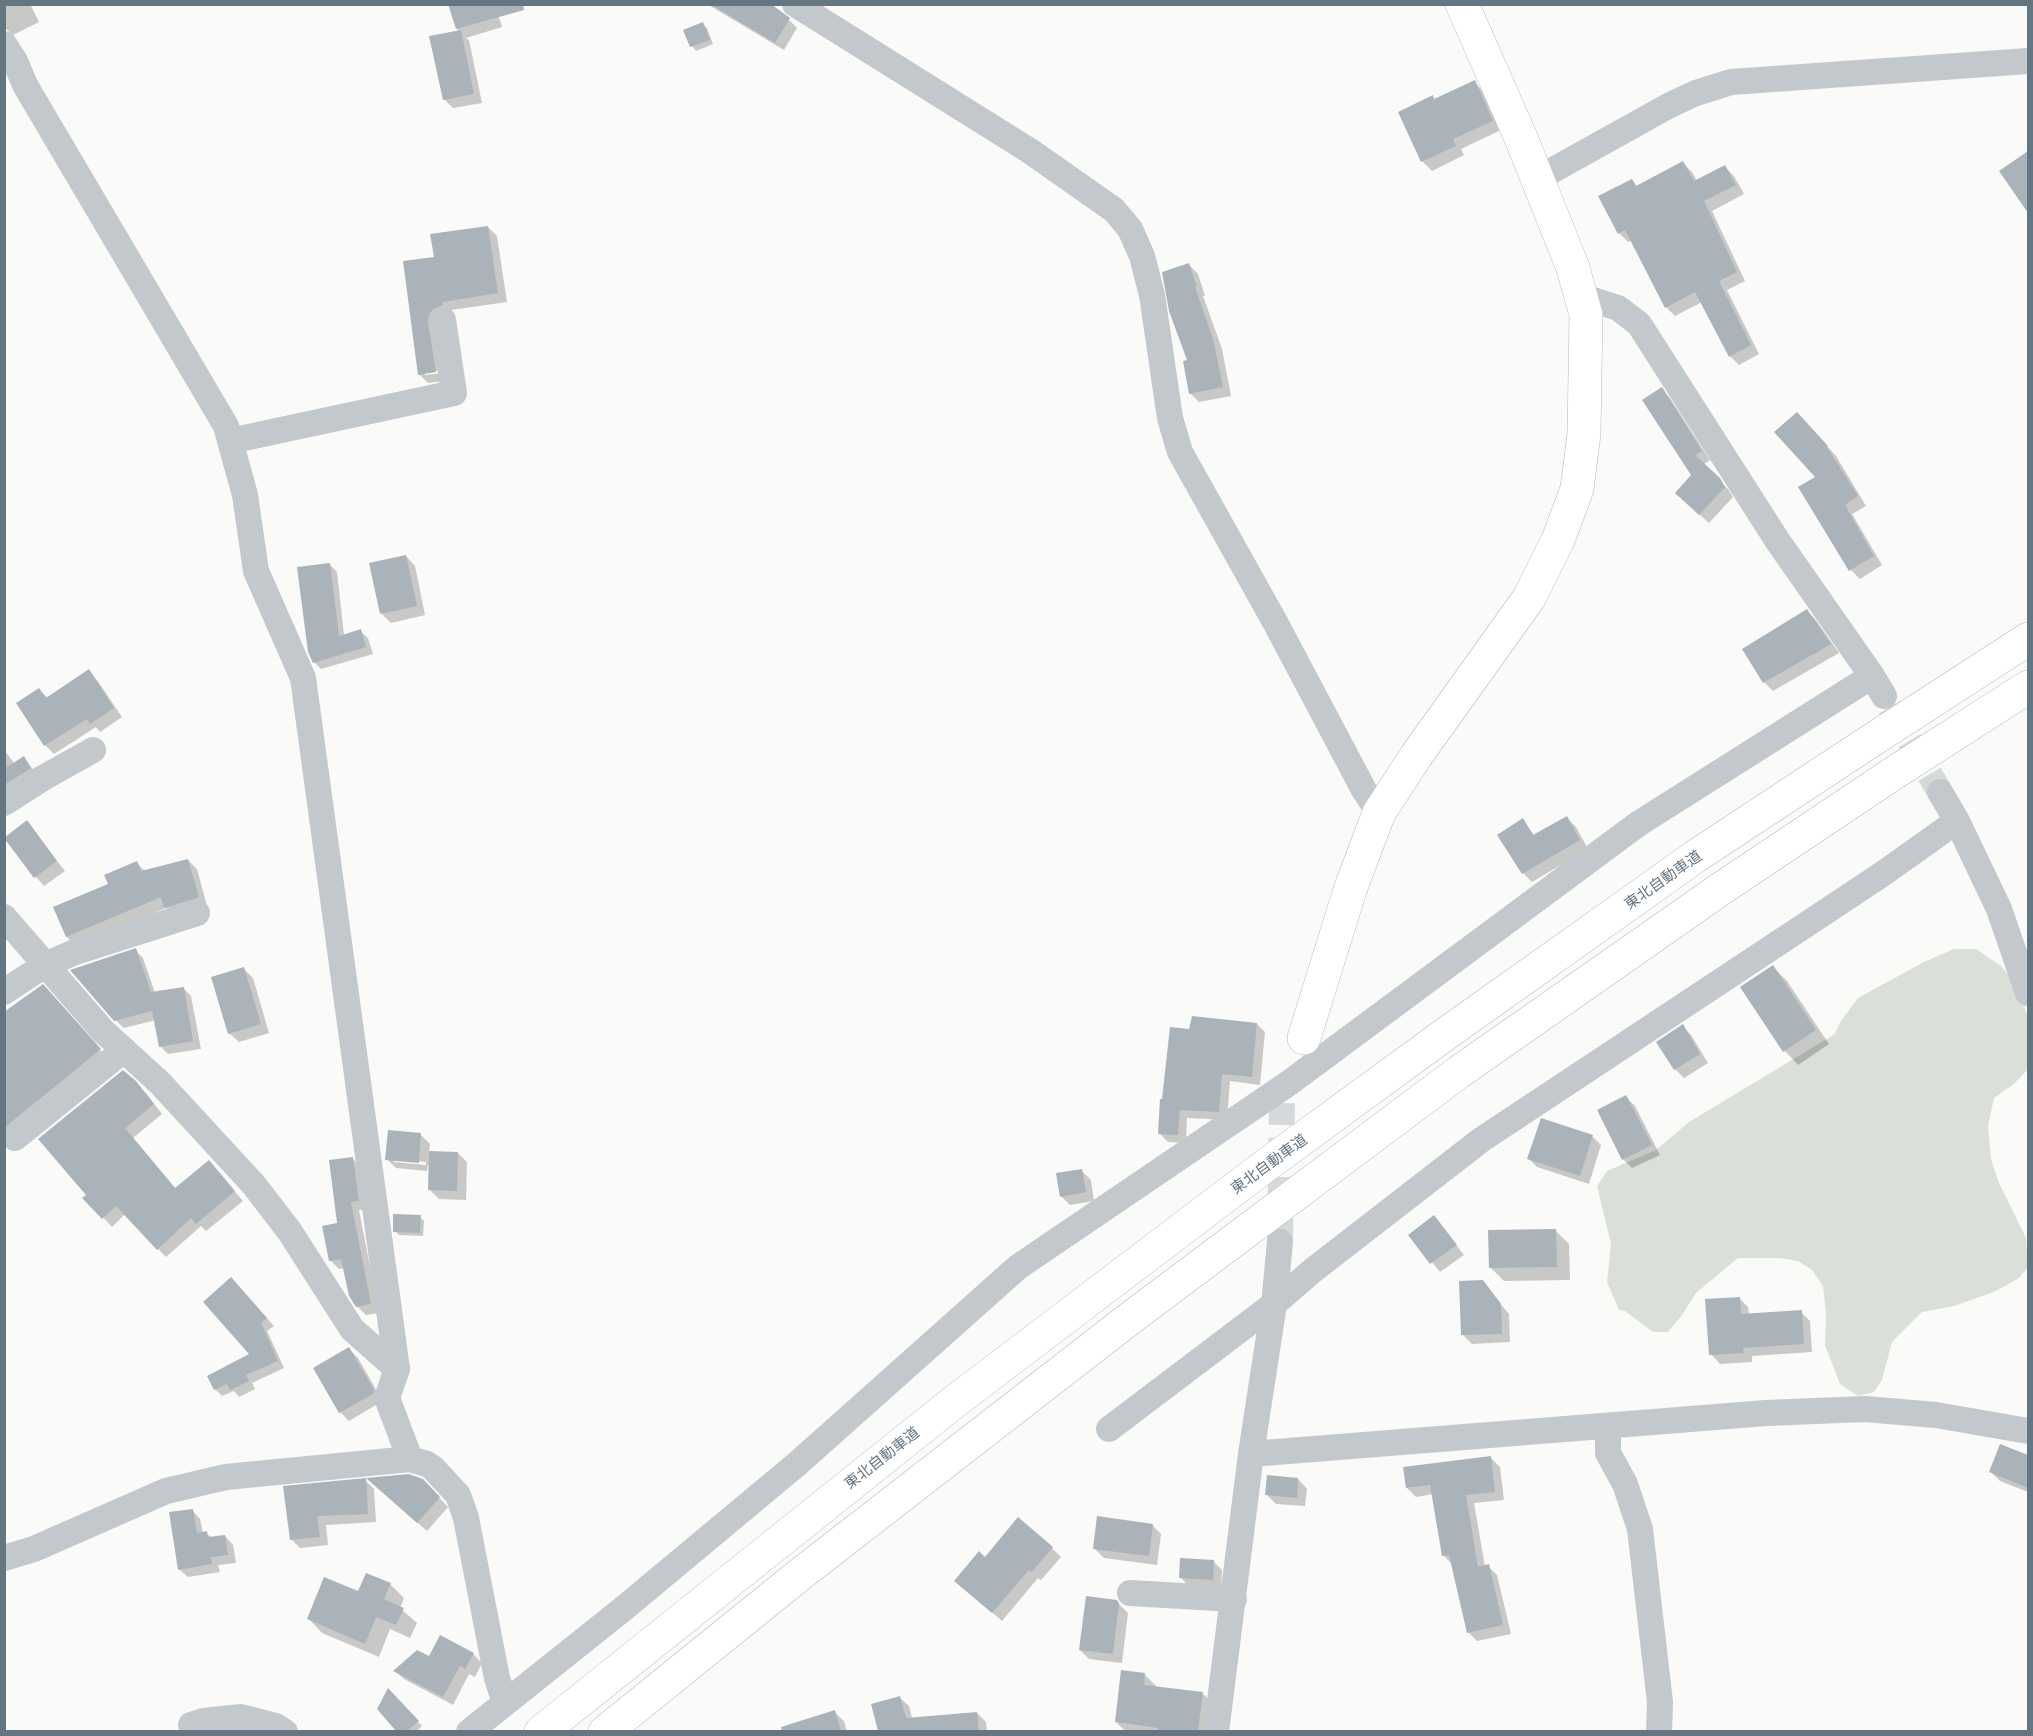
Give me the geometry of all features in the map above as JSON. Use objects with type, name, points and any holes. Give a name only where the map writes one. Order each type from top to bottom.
[{"type":"main road","points":[[1304,1038],[1351,887],[1379,813],[1416,756],[1529,598],[1558,540],[1577,489],[1584,434],[1587,370],[1586,315],[1573,268],[1538,179],[1462,4]]},
{"type":"main road","name":"東北自動車道","points":[[541,1731],[954,1401],[1294,1144],[1696,856],[2028,639]]},
{"type":"main road","points":[[605,1731],[798,1576],[1132,1316],[1459,1072],[1722,888],[2028,687]]},
{"type":"street","points":[[795,4],[1030,151],[1114,210],[1130,229],[1142,256],[1152,295],[1170,418],[1180,452],[1275,622],[1364,790],[1379,813]]},
{"type":"street","points":[[4,44],[95,206],[226,426],[245,495],[256,571],[303,678],[397,1369],[387,1398],[410,1459]]},
{"type":"street","points":[[1538,179],[1670,105],[1696,93],[1731,82],[2028,61]]},
{"type":"street","points":[[472,1730],[623,1609],[797,1464],[1018,1267],[1286,1093],[1638,824],[1878,686],[1777,540],[1639,324],[1618,308],[1581,296]]},
{"type":"street","points":[[230,441],[454,393],[443,320]]},
{"type":"street","points":[[4,803],[93,750]]},
{"type":"street","points":[[1940,792],[1957,821],[1999,909],[2028,993]]},
{"type":"street","points":[[1109,1429],[1275,1304],[1312,1271],[1481,1140],[1881,875],[1957,821]]},
{"type":"street","points":[[4,992],[45,965],[75,952],[197,913]]},
{"type":"street","points":[[4,917],[103,1031],[175,1099],[254,1185],[290,1232],[352,1329],[397,1369]]},
{"type":"street","points":[[1286,1093],[1304,1038]]},
{"type":"street","points":[[15,1138],[124,1050]]},
{"type":"street","points":[[1216,1731],[1251,1454],[1275,1304],[1280,1242]]},
{"type":"street","points":[[1251,1454],[1766,1413],[1864,1409],[1936,1415],[2028,1431]]},
{"type":"street","points":[[1608,1426],[1608,1453],[1625,1484],[1640,1529],[1660,1702],[1659,1731]]},
{"type":"street","points":[[4,1558],[33,1549],[166,1491],[226,1477],[410,1459],[433,1468],[458,1496],[466,1518],[497,1678],[505,1703]]},
{"type":"street","points":[[1130,1593],[1234,1599]]},
{"type":"street","points":[[191,1725],[204,1721],[241,1717],[276,1726],[285,1731]]},
{"type":"shaded area","points":[[1954,949],[1976,949],[2001,966],[2018,987],[2028,1018],[2028,1069],[2014,1084],[1994,1098],[1988,1126],[1991,1159],[1998,1181],[2026,1238],[2028,1267],[2019,1278],[1996,1291],[1954,1306],[1922,1312],[1892,1342],[1882,1380],[1874,1392],[1858,1396],[1840,1384],[1825,1345],[1826,1314],[1823,1286],[1812,1270],[1798,1261],[1780,1258],[1738,1258],[1696,1293],[1668,1332],[1653,1332],[1625,1311],[1619,1310],[1607,1282],[1611,1244],[1597,1186],[1607,1171],[1656,1150],[1689,1122],[1835,1034],[1840,1022],[1858,998],[1924,962]]},
{"type":"building","points":[[448,4],[523,4],[524,10],[456,29]]},
{"type":"building","points":[[710,4],[771,4],[790,18],[775,43]]},
{"type":"building","points":[[703,22],[710,40],[690,47],[683,30]]},
{"type":"building","points":[[461,30],[474,94],[443,100],[429,36]]},
{"type":"building","points":[[1475,80],[1493,121],[1453,139],[1456,146],[1421,162],[1398,112],[1433,95],[1434,99]]},
{"type":"building","points":[[2028,151],[2028,213],[1999,171]]},
{"type":"building","points":[[1683,161],[1694,181],[1725,165],[1736,185],[1704,201],[1737,272],[1719,281],[1751,345],[1729,357],[1695,292],[1665,308],[1625,230],[1618,234],[1598,196],[1632,179],[1636,186]]},
{"type":"building","points":[[488,226],[498,293],[443,302],[443,305],[433,309],[428,322],[436,372],[418,375],[403,261],[434,257],[430,234]]},
{"type":"building","points":[[1189,263],[1213,339],[1223,387],[1189,394],[1183,361],[1187,360],[1169,311],[1162,272]]},
{"type":"building","points":[[1662,387],[1702,451],[1695,455],[1720,478],[1725,487],[1699,515],[1675,493],[1691,475],[1642,400]]},
{"type":"building","points":[[1797,412],[1828,446],[1858,496],[1845,505],[1874,556],[1849,571],[1798,487],[1815,477],[1774,432]]},
{"type":"building","points":[[406,555],[417,606],[380,614],[369,563]]},
{"type":"building","points":[[330,563],[339,636],[361,629],[366,647],[313,663],[308,652],[297,567]]},
{"type":"building","points":[[1807,609],[1831,644],[1763,683],[1742,649]]},
{"type":"building","points":[[89,669],[114,708],[90,724],[87,719],[44,746],[16,703],[39,688],[46,698]]},
{"type":"building","points":[[24,756],[31,768],[4,785],[4,769]]},
{"type":"building","points":[[1567,816],[1580,840],[1522,874],[1497,835],[1523,818],[1533,835]]},
{"type":"building","points":[[27,820],[57,861],[34,878],[4,838]]},
{"type":"building","points":[[188,859],[199,897],[164,908],[161,897],[66,937],[53,907],[108,884],[104,875],[137,861],[141,871]]},
{"type":"building","points":[[136,948],[151,992],[184,987],[193,1041],[159,1047],[152,1011],[114,1021],[70,970]]},
{"type":"building","points":[[1773,965],[1816,1030],[1783,1052],[1740,987]]},
{"type":"building","points":[[244,967],[261,1024],[228,1034],[211,977]]},
{"type":"building","points":[[43,984],[101,1049],[4,1128],[4,1012]]},
{"type":"building","points":[[1192,1016],[1257,1023],[1252,1077],[1222,1074],[1219,1112],[1180,1110],[1178,1135],[1158,1134],[1160,1099],[1162,1099],[1170,1027],[1189,1029]]},
{"type":"building","points":[[1683,1024],[1700,1054],[1674,1070],[1656,1042]]},
{"type":"building","points":[[123,1070],[136,1081],[154,1104],[125,1128],[175,1188],[209,1160],[235,1191],[196,1224],[191,1218],[157,1250],[116,1206],[102,1219],[82,1198],[86,1195],[38,1139]]},
{"type":"building","points":[[1626,1095],[1652,1145],[1622,1160],[1597,1110]]},
{"type":"building","points":[[1541,1118],[1593,1135],[1580,1176],[1527,1159]]},
{"type":"building","points":[[388,1130],[421,1133],[419,1163],[385,1160]]},
{"type":"building","points":[[429,1151],[458,1152],[457,1191],[428,1190]]},
{"type":"building","points":[[353,1157],[359,1201],[351,1202],[371,1304],[356,1307],[349,1296],[341,1259],[329,1261],[322,1226],[337,1223],[329,1160]]},
{"type":"building","points":[[1082,1169],[1086,1192],[1060,1197],[1056,1173]]},
{"type":"building","points":[[393,1214],[421,1215],[420,1233],[393,1232]]},
{"type":"building","points":[[1434,1215],[1457,1245],[1430,1264],[1408,1235]]},
{"type":"building","points":[[1556,1229],[1557,1267],[1489,1268],[1488,1230]]},
{"type":"building","points":[[231,1277],[267,1318],[261,1323],[278,1361],[246,1375],[249,1381],[230,1390],[227,1384],[214,1390],[207,1376],[249,1354],[203,1302]]},
{"type":"building","points":[[1483,1280],[1501,1304],[1502,1334],[1461,1335],[1459,1281]]},
{"type":"building","points":[[1740,1297],[1741,1314],[1802,1310],[1804,1344],[1743,1348],[1744,1353],[1709,1355],[1705,1299]]},
{"type":"building","points":[[349,1347],[374,1390],[373,1394],[339,1413],[313,1368]]},
{"type":"building","points":[[2000,1444],[2028,1455],[2028,1488],[1989,1472]]},
{"type":"building","points":[[1491,1456],[1495,1492],[1466,1495],[1478,1567],[1489,1564],[1503,1625],[1467,1633],[1449,1555],[1442,1556],[1430,1485],[1406,1488],[1403,1467]]},
{"type":"building","points":[[409,1474],[423,1479],[440,1497],[417,1523],[366,1478]]},
{"type":"building","points":[[1267,1475],[1298,1478],[1297,1498],[1265,1495]]},
{"type":"building","points":[[366,1478],[368,1514],[317,1516],[320,1537],[290,1540],[283,1486]]},
{"type":"building","points":[[193,1509],[197,1533],[207,1531],[208,1537],[225,1535],[228,1555],[211,1557],[212,1564],[178,1570],[169,1512]]},
{"type":"building","points":[[1097,1516],[1153,1524],[1149,1556],[1093,1549]]},
{"type":"building","points":[[1018,1517],[1053,1547],[1032,1572],[1029,1570],[992,1613],[954,1581],[979,1551],[985,1557]]},
{"type":"building","points":[[1180,1558],[1214,1560],[1213,1580],[1179,1578]]},
{"type":"building","points":[[366,1573],[391,1583],[384,1599],[404,1608],[396,1625],[376,1617],[365,1644],[307,1619],[324,1577],[358,1591]]},
{"type":"building","points":[[1086,1596],[1117,1600],[1119,1603],[1113,1654],[1079,1650]]},
{"type":"building","points":[[440,1635],[474,1653],[465,1669],[460,1666],[443,1697],[393,1671],[417,1650],[429,1656]]},
{"type":"building","points":[[1121,1670],[1145,1673],[1144,1685],[1203,1692],[1198,1731],[1158,1731],[1158,1728],[1115,1722]]},
{"type":"building","points":[[388,1688],[419,1721],[407,1731],[396,1731],[377,1709]]},
{"type":"building","points":[[900,1696],[906,1718],[977,1712],[979,1731],[878,1731],[871,1704]]},
{"type":"building","points":[[835,1710],[841,1731],[782,1731],[781,1727]]},
{"type":"tunnel","points":[[1890,707],[1940,792]]},
{"type":"tunnel","points":[[1280,1242],[1282,1103]]}]
